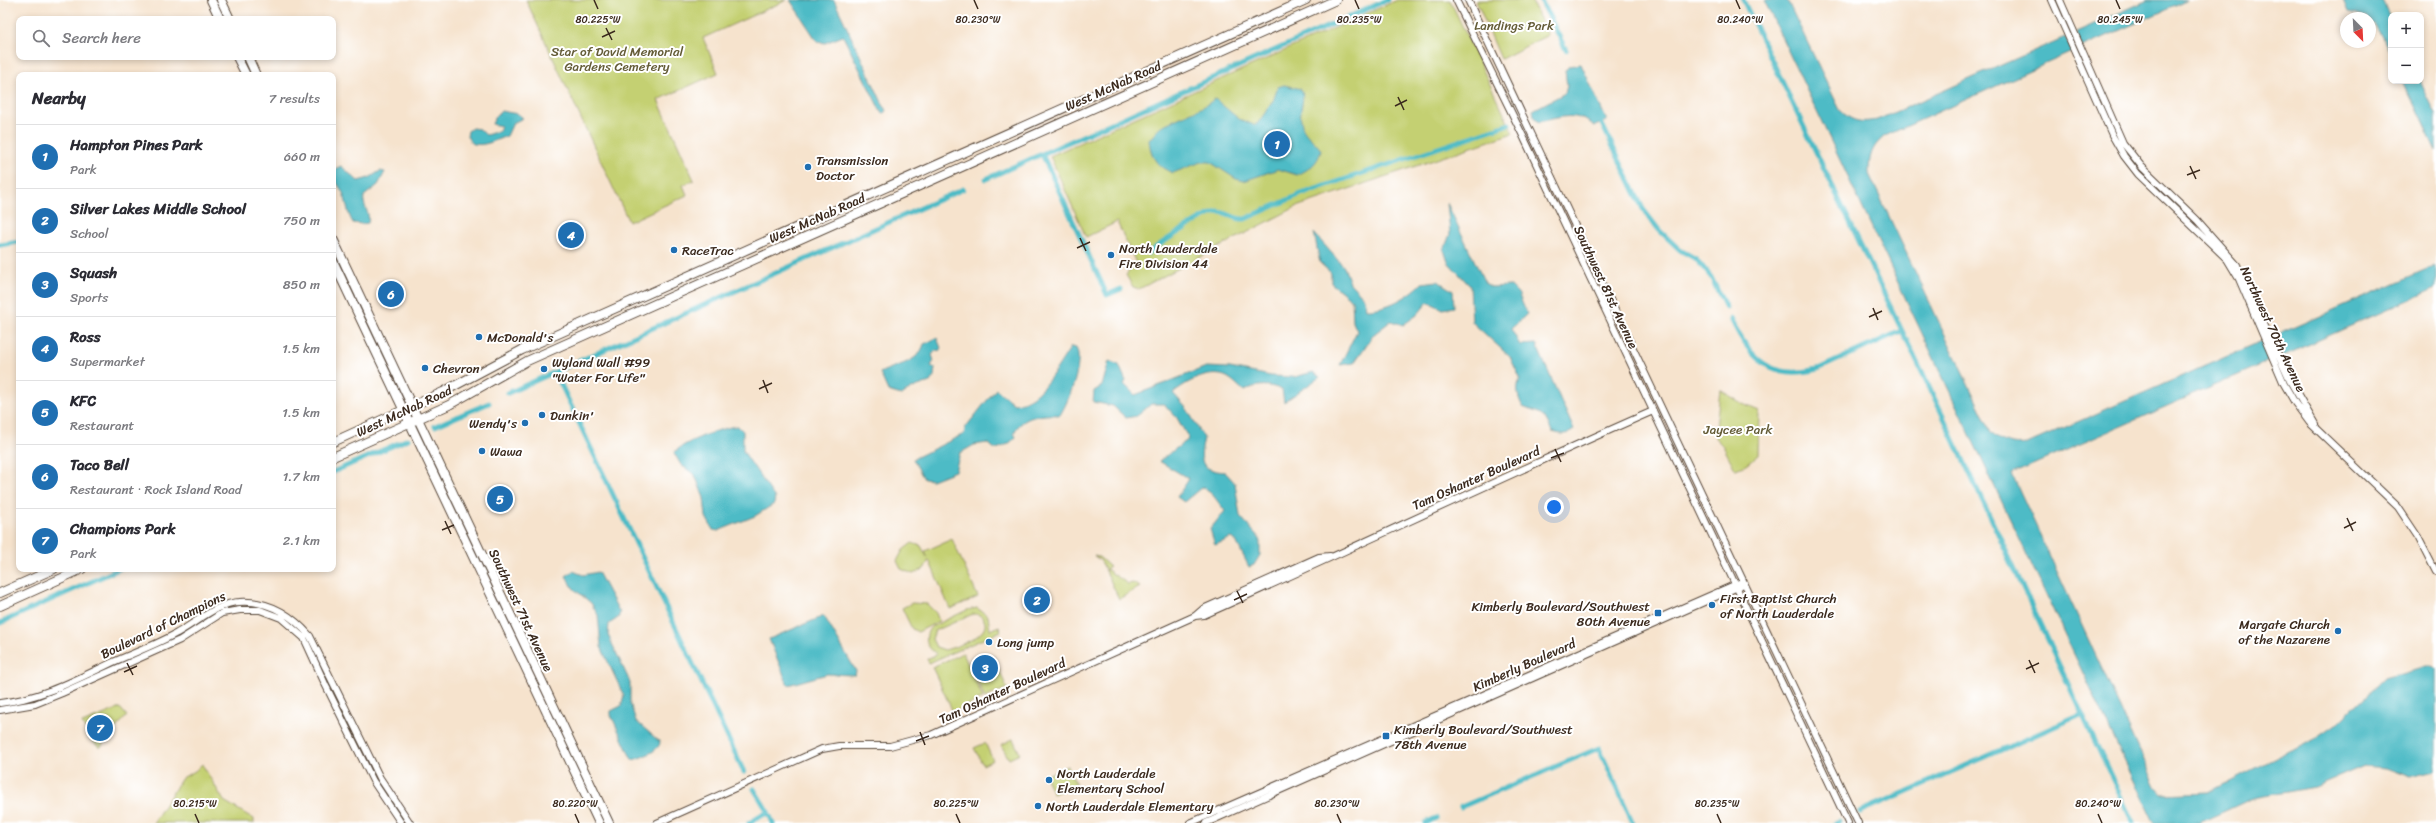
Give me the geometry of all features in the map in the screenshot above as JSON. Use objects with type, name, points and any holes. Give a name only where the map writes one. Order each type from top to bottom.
[{"type":"main road","points":[[211,0],[219,16]]},
{"type":"main road","points":[[222,0],[229,16]]},
{"type":"main road","name":"West McNab Road","points":[[336,441],[413,406],[528,348],[1306,0]]},
{"type":"main road","points":[[1310,0],[1314,10]]},
{"type":"main road","name":"West McNab Road","points":[[336,456],[450,405],[527,360],[1336,0]]},
{"type":"main road","points":[[238,60],[244,72]]},
{"type":"main road","points":[[249,60],[255,72]]},
{"type":"main road","points":[[1050,127],[1056,120],[1086,106],[1094,95]]},
{"type":"main road","name":"Southwest 71st Avenue","points":[[336,245],[609,823]]},
{"type":"main road","name":"Southwest 71st Avenue","points":[[336,267],[565,754],[599,823]]},
{"type":"main road","points":[[447,503],[456,512],[475,550],[483,556]]},
{"type":"main road","points":[[474,560],[485,566],[515,629],[520,636]]},
{"type":"main road","points":[[0,593],[47,572]]},
{"type":"main road","points":[[0,606],[75,572]]},
{"type":"main road","points":[[559,739],[574,750]]},
{"type":"main road","points":[[565,754],[576,760],[583,768]]},
{"type":"street","name":"Southwest 81st Avenue","points":[[1456,0],[1848,823]]},
{"type":"street","name":"Southwest 81st Avenue","points":[[1468,0],[1858,823]]},
{"type":"street","name":"Northwest 70th Avenue","points":[[2052,0],[2118,147],[2138,174],[2227,259],[2239,278],[2284,384],[2295,403],[2319,431],[2398,507],[2418,537],[2436,572]]},
{"type":"street","name":"Northwest 70th Avenue","points":[[2060,0],[2123,143],[2142,167],[2197,220],[2238,265],[2290,381],[2319,431]]},
{"type":"street","name":"Tam Oshanter Boulevard","points":[[657,823],[822,749],[839,746],[890,746],[925,738],[1195,616],[1217,609],[1322,562],[1330,556],[1653,411]]},
{"type":"street","name":"Kimberly Boulevard","points":[[1190,823],[1344,759],[1736,587],[1744,582]]},
{"type":"street","name":"Boulevard of Champions","points":[[0,703],[33,698],[57,688],[177,633],[216,609],[238,602],[261,604],[284,612],[297,621],[310,636],[380,778],[410,823]]},
{"type":"street","name":"Boulevard of Champions","points":[[0,710],[25,707],[62,693],[180,640],[222,614],[240,610],[260,610],[281,618],[304,638],[373,781],[401,823]]},
{"type":"street","name":"Kimberly Boulevard","points":[[1206,823],[1344,759]]},
{"type":"green space","name":"Star of David Memorial Gardens Cemetery","points":[[526,0],[787,0],[703,38],[718,73],[658,100],[694,180],[683,185],[687,195],[629,222]]},
{"type":"green space","points":[[1397,0],[1450,0],[1513,133],[1296,207],[1139,289],[1133,287],[1126,275],[1136,263],[1117,222],[1086,237],[1050,156]]},
{"type":"green space","name":"Landings Park","points":[[1476,0],[1531,0],[1548,35],[1501,59]]},
{"type":"green space","name":"Jaycee Park","points":[[1720,390],[1745,405],[1759,411],[1758,455],[1746,465],[1735,469],[1723,446],[1715,438]]},
{"type":"green space","points":[[952,539],[978,597],[950,609],[929,560],[924,569],[913,574],[901,569],[897,561],[903,550],[912,543],[921,546],[927,557],[925,551]]},
{"type":"green space","points":[[1094,556],[1099,557],[1110,567],[1106,569],[1128,584],[1133,583],[1140,587],[1119,599],[1100,560]]},
{"type":"green space","points":[[912,603],[927,604],[936,613],[939,621],[918,632],[912,629],[902,608]]},
{"type":"green space","points":[[977,608],[988,616],[990,630],[999,626],[1001,631],[929,663],[927,659],[937,654],[930,649],[926,638],[931,627],[967,610]],"holes":[[[973,614],[979,615],[984,620],[985,625],[983,631],[972,640],[957,646],[945,650],[936,647],[932,639],[935,631]]]},
{"type":"green space","points":[[963,653],[983,698],[953,712],[932,667]]},
{"type":"green space","points":[[993,656],[1007,688],[985,698],[971,666]]},
{"type":"green space","points":[[120,708],[127,716],[100,748],[92,741],[82,723]]},
{"type":"green space","points":[[1013,739],[1020,754],[1009,759],[1001,745]]},
{"type":"green space","points":[[985,743],[993,760],[983,765],[974,748]]},
{"type":"green space","points":[[202,764],[224,801],[254,819],[254,823],[153,823],[182,778],[195,771]]},
{"type":"green space","points":[[1067,766],[1076,784],[1053,794],[1045,776]]},
{"type":"water","points":[[790,0],[834,0],[886,111],[882,114],[843,36],[825,43],[817,41]]},
{"type":"water","points":[[1764,0],[1787,0],[1840,110],[1857,121],[1877,120],[2065,37],[2072,52],[1885,136],[1874,148],[1870,157],[1869,174],[1991,432],[1999,439],[2016,445],[2027,444],[2262,341],[2270,361],[2012,474],[2156,786],[2163,794],[2209,792],[2319,736],[2339,722],[2384,678],[2427,666],[2433,666],[2436,669],[2436,771],[2410,777],[2386,768],[2364,766],[2315,787],[2253,798],[2199,823],[2154,823]]},
{"type":"water","points":[[2148,0],[2188,0],[2082,47],[2076,32]]},
{"type":"water","points":[[2343,0],[2382,0],[2388,13],[2388,48],[2376,26],[2376,12],[2348,12]]},
{"type":"water","points":[[1581,64],[1607,121],[1595,126],[1581,118],[1568,116],[1539,122],[1534,116],[1533,110],[1565,93],[1567,86],[1565,71],[1569,66]]},
{"type":"water","points":[[2404,84],[2421,84],[2436,114],[2436,151]]},
{"type":"water","points":[[1284,85],[1301,89],[1303,96],[1301,116],[1302,126],[1307,135],[1321,151],[1315,163],[1306,171],[1297,175],[1278,169],[1244,181],[1236,179],[1210,162],[1201,162],[1173,173],[1167,171],[1159,165],[1153,157],[1149,140],[1161,126],[1203,107],[1215,99],[1239,119],[1254,125],[1258,123],[1273,101],[1278,87]]},
{"type":"water","points":[[501,111],[518,114],[523,118],[513,123],[507,136],[480,145],[471,143],[467,136],[468,131],[472,128],[480,129],[486,135],[499,131],[501,126],[492,124],[495,117]]},
{"type":"water","points":[[341,166],[358,181],[369,178],[380,171],[385,172],[378,185],[364,196],[364,203],[369,219],[368,223],[353,223],[343,192],[336,182],[336,168]]},
{"type":"water","points":[[1447,203],[1485,283],[1491,287],[1511,286],[1518,293],[1527,314],[1511,329],[1520,345],[1536,344],[1574,430],[1571,432],[1563,434],[1552,432],[1541,414],[1523,407],[1519,399],[1518,392],[1520,378],[1510,357],[1472,322],[1470,286],[1448,262],[1444,250],[1450,234]]},
{"type":"water","points":[[1314,233],[1344,267],[1350,283],[1364,298],[1366,309],[1389,305],[1404,298],[1422,283],[1438,281],[1453,291],[1454,307],[1443,309],[1428,302],[1417,315],[1403,325],[1391,321],[1374,334],[1354,363],[1340,365],[1357,331],[1353,322],[1352,300],[1331,283],[1331,273],[1320,263]]},
{"type":"water","points":[[2436,265],[2436,288],[2283,356],[2274,336]]},
{"type":"water","points":[[937,338],[941,348],[939,351],[936,350],[932,355],[934,361],[931,366],[935,368],[934,376],[930,382],[915,387],[901,395],[888,391],[880,373],[912,360],[921,351],[924,344]]},
{"type":"water","points":[[1071,347],[1076,348],[1078,354],[1077,372],[1064,409],[1060,415],[1047,415],[1028,419],[1022,422],[1014,433],[1016,437],[1001,448],[995,449],[987,443],[974,445],[960,453],[955,471],[932,480],[924,479],[913,459],[964,434],[965,428],[996,389],[1014,404],[1024,402],[1032,397],[1047,382]]},
{"type":"water","points":[[1109,361],[1119,365],[1126,381],[1124,384],[1135,395],[1206,367],[1230,368],[1271,376],[1295,377],[1313,372],[1320,377],[1284,402],[1282,390],[1268,386],[1258,386],[1244,391],[1229,378],[1220,375],[1198,378],[1173,393],[1187,409],[1204,438],[1202,453],[1203,463],[1210,469],[1225,472],[1235,483],[1240,516],[1260,539],[1260,555],[1254,565],[1249,567],[1236,541],[1231,538],[1215,545],[1210,529],[1225,511],[1212,494],[1202,487],[1184,502],[1177,497],[1189,479],[1159,461],[1189,439],[1177,418],[1164,404],[1151,404],[1137,416],[1126,418],[1113,406],[1093,402],[1094,391],[1102,386]]},
{"type":"water","points":[[738,426],[743,431],[743,451],[775,498],[774,504],[755,516],[718,531],[713,530],[706,517],[704,498],[695,475],[681,465],[674,453],[694,440],[724,429]]},
{"type":"water","points":[[573,571],[583,575],[598,572],[620,613],[618,618],[609,624],[608,635],[630,682],[630,703],[636,721],[660,742],[657,748],[645,756],[633,760],[631,758],[611,715],[611,711],[621,706],[624,696],[601,647],[598,615],[591,603],[574,589],[566,576]]},
{"type":"water","points":[[824,616],[856,671],[855,675],[827,674],[788,685],[769,639]]},
{"type":"waterway","points":[[986,179],[1387,0]]},
{"type":"waterway","points":[[1541,0],[1566,50]]},
{"type":"waterway","points":[[1743,0],[1942,414],[2133,823]]},
{"type":"waterway","points":[[1599,118],[1643,209],[1659,230],[1680,250],[1696,259],[1711,277],[1726,308]]},
{"type":"waterway","points":[[1149,253],[1184,229],[1213,213],[1219,212],[1245,219],[1301,194],[1509,124]]},
{"type":"waterway","points":[[1042,154],[1107,295],[1121,289]]},
{"type":"waterway","points":[[508,393],[963,189]]},
{"type":"waterway","points":[[0,245],[16,242]]},
{"type":"waterway","points":[[1731,319],[1738,333],[1754,356],[1764,364],[1787,372],[1802,372],[1818,369],[1901,331]]},
{"type":"waterway","points":[[556,374],[744,772]]},
{"type":"waterway","points":[[435,426],[489,403]]},
{"type":"waterway","points":[[336,471],[408,439]]},
{"type":"waterway","points":[[0,623],[112,572]]},
{"type":"waterway","points":[[1860,812],[2081,715]]},
{"type":"waterway","points":[[1461,807],[1599,748],[1633,823]]},
{"type":"waterway","points":[[749,823],[768,812],[754,789]]},
{"type":"waterway","points":[[768,812],[773,823]]},
{"type":"waterway","points":[[1425,823],[1436,818]]},
{"type":"waterway","points":[[1835,823],[1839,821]]},
{"type":"place","name":"Hampton Pines Park","points":[[1277,144]]},
{"type":"place","name":"Transmission Doctor","points":[[808,167]]},
{"type":"place","name":"Ross","points":[[571,235]]},
{"type":"place","name":"RaceTrac","points":[[674,250]]},
{"type":"place","name":"North Lauderdale Fire Division 44","points":[[1111,255]]},
{"type":"place","name":"Taco Bell","points":[[391,294]]},
{"type":"place","name":"McDonald's","points":[[479,337]]},
{"type":"place","name":"Chevron","points":[[425,368]]},
{"type":"place","name":"Wyland Wall #99 \"Water For Life\"","points":[[544,369]]},
{"type":"place","name":"Dunkin'","points":[[542,415]]},
{"type":"place","name":"Wendy's","points":[[525,423]]},
{"type":"place","name":"Wawa","points":[[482,451]]},
{"type":"place","name":"KFC","points":[[500,499]]},
{"type":"place","name":"Silver Lakes Middle School","points":[[1037,600]]},
{"type":"place","name":"First Baptist Church of North Lauderdale","points":[[1712,605]]},
{"type":"place","name":"Kimberly Boulevard/Southwest 80th Avenue","points":[[1658,613]]},
{"type":"place","name":"Margate Church of the Nazarene","points":[[2338,631]]},
{"type":"place","name":"Long jump","points":[[989,642]]},
{"type":"place","name":"Squash","points":[[985,668]]},
{"type":"place","name":"Champions Park","points":[[100,728]]},
{"type":"place","name":"Kimberly Boulevard/Southwest 78th Avenue","points":[[1386,736]]},
{"type":"place","name":"North Lauderdale Elementary School","points":[[1049,780]]},
{"type":"place","name":"North Lauderdale Elementary","points":[[1038,806]]}]
